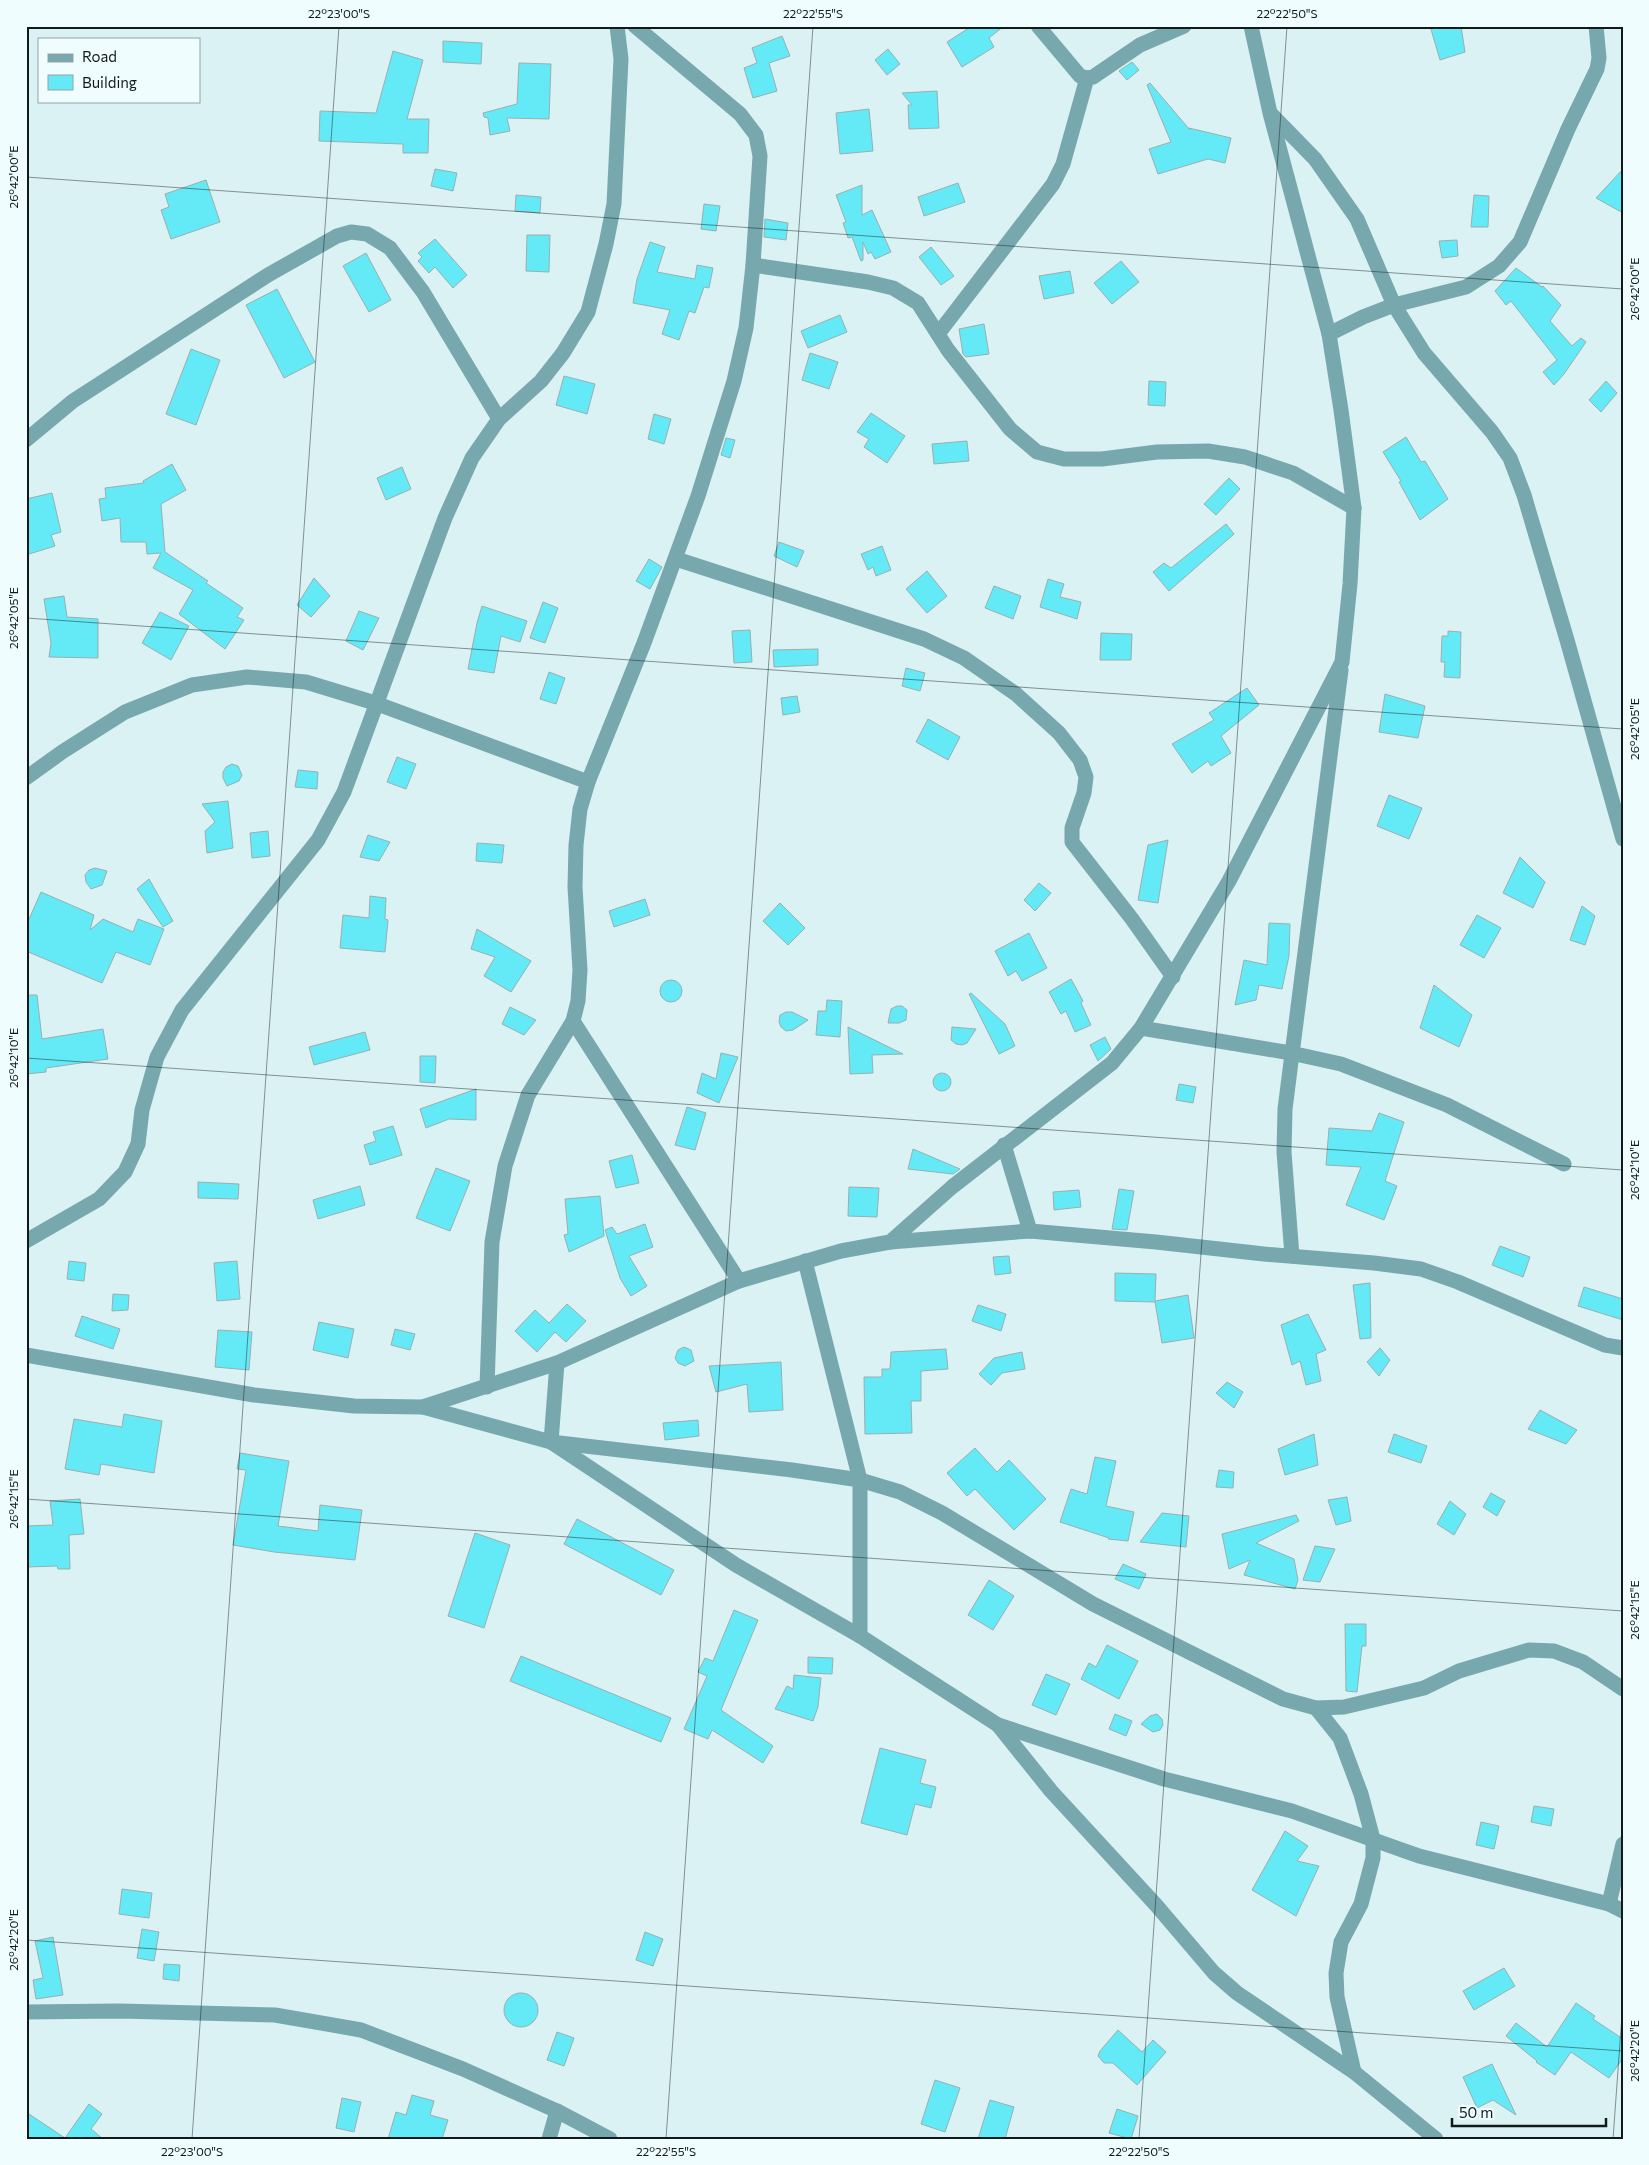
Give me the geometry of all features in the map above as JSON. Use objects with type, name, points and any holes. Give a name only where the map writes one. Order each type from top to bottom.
[{"type":"street","points":[[26,1242],[99,1199],[125,1172],[138,1144],[142,1110],[157,1057],[182,1010],[318,840],[344,792],[375,703],[445,518],[472,458],[499,418],[541,380],[563,353],[588,312],[606,244],[614,204],[621,59],[616,26]]},
{"type":"street","points":[[487,1387],[492,1242],[505,1166],[528,1095],[573,1021],[578,1000],[580,970],[576,845],[580,809],[588,782],[676,559],[734,381],[746,328],[753,265],[760,156],[756,134],[740,114],[635,26]]},
{"type":"street","points":[[1038,26],[1080,76],[1087,78],[1140,45],[1184,26]]},
{"type":"street","points":[[1251,26],[1270,113],[1329,334],[1354,508],[1350,584],[1342,662],[1285,1109],[1284,1152],[1292,1256]]},
{"type":"street","points":[[1329,334],[1363,317],[1394,305],[1466,287],[1499,266],[1520,242],[1568,129],[1597,69],[1599,58],[1596,26]]},
{"type":"street","points":[[938,334],[1053,184],[1063,164],[1087,78]]},
{"type":"street","points":[[1270,113],[1315,159],[1357,219],[1394,305],[1424,354],[1492,432],[1510,458],[1524,495],[1623,839]]},
{"type":"street","points":[[26,440],[72,401],[268,275],[337,236],[351,232],[367,234],[390,248],[423,292],[499,418]]},
{"type":"street","points":[[753,265],[868,282],[893,288],[918,304],[938,334],[1010,429],[1037,452],[1064,459],[1102,459],[1157,452],[1200,451],[1244,457],[1293,473],[1354,508]]},
{"type":"street","points":[[676,559],[924,639],[964,658],[1016,694],[1059,733],[1080,760],[1086,776],[1084,793],[1072,828],[1072,842],[1132,919],[1173,977]]},
{"type":"street","points":[[890,1242],[1004,1146],[1112,1063],[1141,1028],[1173,977],[1228,881],[1342,662]]},
{"type":"street","points":[[26,778],[62,752],[125,712],[192,686],[247,677],[306,682],[375,703],[588,782]]},
{"type":"street","points":[[573,1021],[739,1281]]},
{"type":"street","points":[[1141,1028],[1291,1053],[1341,1064],[1447,1105],[1564,1164]]},
{"type":"street","points":[[1004,1146],[1030,1231]]},
{"type":"street","points":[[423,1407],[557,1363],[739,1281],[805,1261],[841,1251],[890,1242],[1030,1231],[1374,1263],[1421,1270],[1458,1282],[1605,1345],[1623,1348]]},
{"type":"street","points":[[805,1261],[860,1480],[860,1636]]},
{"type":"street","points":[[26,1355],[254,1395],[354,1406],[423,1407],[551,1442],[860,1480],[900,1492],[925,1504],[1093,1604],[1282,1699],[1316,1708],[1344,1707],[1424,1688],[1459,1671],[1529,1650],[1554,1651],[1582,1662],[1623,1689]]},
{"type":"street","points":[[551,1442],[557,1363]]},
{"type":"street","points":[[551,1442],[736,1565],[860,1636],[998,1725],[1164,1779],[1292,1811],[1419,1856],[1616,1908],[1623,1844]]},
{"type":"street","points":[[1316,1708],[1340,1738],[1361,1794],[1373,1839],[1373,1858],[1361,1904],[1341,1942],[1336,1973],[1337,1997],[1354,2072]]},
{"type":"street","points":[[998,1725],[1051,1791],[1156,1905],[1214,1973],[1237,1993],[1354,2072],[1436,2139]]},
{"type":"street","points":[[26,2012],[120,2011],[275,2016],[361,2030],[463,2069],[557,2111],[610,2139]]},
{"type":"street","points":[[549,2139],[557,2111]]},
{"type":"building","points":[[972,26],[1004,26],[989,38],[994,47],[962,67],[947,42]]},
{"type":"building","points":[[1430,26],[1461,26],[1465,52],[1440,60]]},
{"type":"building","points":[[782,36],[790,56],[769,63],[777,91],[753,98],[744,68],[757,63],[752,48]]},
{"type":"building","points":[[443,41],[482,43],[481,64],[443,62]]},
{"type":"building","points":[[888,49],[900,64],[887,75],[875,60]]},
{"type":"building","points":[[393,51],[423,60],[407,119],[429,119],[428,153],[403,153],[403,144],[319,141],[320,111],[376,113]]},
{"type":"building","points":[[1132,62],[1139,70],[1127,80],[1119,71]]},
{"type":"building","points":[[519,63],[551,64],[549,119],[507,118],[510,131],[490,135],[488,118],[484,117],[483,113],[517,104]]},
{"type":"building","points":[[1150,83],[1190,130],[1189,128],[1231,138],[1225,163],[1208,159],[1158,174],[1149,149],[1171,142],[1147,85]]},
{"type":"building","points":[[937,91],[939,128],[909,129],[908,105],[912,105],[902,93]]},
{"type":"building","points":[[869,109],[873,151],[840,154],[836,113]]},
{"type":"building","points":[[435,169],[457,173],[453,191],[431,186]]},
{"type":"building","points":[[1623,169],[1623,213],[1596,198]]},
{"type":"building","points":[[206,180],[220,222],[171,239],[161,210],[169,207],[165,194]]},
{"type":"building","points":[[958,183],[965,202],[924,216],[918,197]]},
{"type":"building","points":[[862,185],[862,215],[872,210],[891,252],[875,259],[871,252],[868,254],[863,242],[863,260],[861,261],[852,237],[848,238],[843,223],[846,222],[836,195]]},
{"type":"building","points":[[516,195],[541,197],[540,213],[515,211]]},
{"type":"building","points":[[1474,195],[1489,196],[1488,227],[1471,227]]},
{"type":"building","points":[[704,204],[720,206],[716,231],[701,229]]},
{"type":"building","points":[[765,219],[788,223],[786,240],[764,237]]},
{"type":"building","points":[[527,235],[550,235],[549,272],[526,271]]},
{"type":"building","points":[[435,239],[467,275],[453,288],[435,267],[429,273],[418,261],[422,257],[418,253]]},
{"type":"building","points":[[1457,240],[1458,256],[1442,258],[1439,241]]},
{"type":"building","points":[[650,242],[665,247],[657,272],[695,279],[697,265],[713,268],[709,288],[704,287],[695,313],[689,311],[679,340],[662,334],[670,310],[633,303],[637,279]]},
{"type":"building","points":[[931,247],[954,276],[941,285],[919,257]]},
{"type":"building","points":[[366,253],[391,300],[369,312],[343,266]]},
{"type":"building","points":[[1121,261],[1139,282],[1112,304],[1094,283]]},
{"type":"building","points":[[1516,268],[1543,286],[1561,305],[1550,321],[1572,346],[1581,338],[1586,342],[1554,385],[1543,372],[1557,360],[1511,301],[1506,305],[1495,291]]},
{"type":"building","points":[[1070,271],[1074,293],[1044,299],[1039,276]]},
{"type":"building","points":[[277,289],[315,362],[284,378],[246,305]]},
{"type":"building","points":[[840,315],[847,332],[808,348],[801,331]]},
{"type":"building","points":[[984,324],[989,354],[966,357],[963,354],[959,329]]},
{"type":"building","points":[[191,349],[220,360],[196,425],[166,414]]},
{"type":"building","points":[[810,353],[838,362],[829,389],[802,380]]},
{"type":"building","points":[[564,376],[595,384],[587,414],[556,405]]},
{"type":"building","points":[[1149,381],[1166,382],[1165,406],[1148,405]]},
{"type":"building","points":[[1606,381],[1617,393],[1601,412],[1589,400]]},
{"type":"building","points":[[871,413],[905,436],[887,463],[864,447],[869,439],[857,432]]},
{"type":"building","points":[[654,414],[671,419],[664,444],[648,439]]},
{"type":"building","points":[[1406,437],[1421,462],[1425,461],[1448,499],[1420,520],[1399,482],[1401,481],[1383,452]]},
{"type":"building","points":[[726,438],[735,440],[730,458],[721,455]]},
{"type":"building","points":[[967,441],[969,461],[934,464],[932,444]]},
{"type":"building","points":[[172,464],[186,490],[161,504],[165,552],[208,581],[206,583],[243,608],[237,617],[244,620],[225,649],[179,614],[193,590],[153,568],[161,553],[147,554],[146,542],[121,542],[120,518],[102,521],[99,499],[106,498],[105,488],[144,483],[143,481]]},
{"type":"building","points":[[402,467],[411,489],[386,500],[377,478]]},
{"type":"building","points":[[1229,478],[1240,489],[1216,515],[1204,504]]},
{"type":"building","points":[[52,493],[61,532],[51,535],[55,546],[26,555],[26,499]]},
{"type":"building","points":[[1226,524],[1234,534],[1169,591],[1153,572],[1164,563],[1171,568]]},
{"type":"building","points":[[779,542],[804,551],[797,567],[774,556]]},
{"type":"building","points":[[882,546],[891,570],[876,576],[873,567],[868,570],[861,554]]},
{"type":"building","points":[[649,559],[662,567],[650,589],[636,581]]},
{"type":"building","points":[[927,571],[947,596],[927,613],[906,589]]},
{"type":"building","points":[[314,578],[330,596],[311,617],[297,605]]},
{"type":"building","points":[[1048,579],[1064,584],[1060,597],[1081,602],[1077,619],[1040,607]]},
{"type":"building","points":[[994,586],[1021,596],[1013,619],[985,608]]},
{"type":"building","points":[[64,596],[67,617],[98,619],[98,658],[49,657],[51,643],[44,599]]},
{"type":"building","points":[[543,602],[558,608],[545,643],[530,638]]},
{"type":"building","points":[[482,606],[527,621],[520,642],[501,636],[494,673],[468,669]]},
{"type":"building","points":[[359,611],[379,618],[363,650],[346,641]]},
{"type":"building","points":[[160,612],[189,626],[171,660],[142,643]]},
{"type":"building","points":[[750,630],[752,662],[734,663],[732,631]]},
{"type":"building","points":[[1448,631],[1461,632],[1460,678],[1444,677],[1445,662],[1441,662],[1442,636],[1448,636]]},
{"type":"building","points":[[1101,633],[1132,634],[1131,660],[1100,660]]},
{"type":"building","points":[[818,649],[818,665],[774,667],[773,650]]},
{"type":"building","points":[[906,668],[925,673],[920,691],[902,686]]},
{"type":"building","points":[[549,672],[565,678],[556,704],[540,699]]},
{"type":"building","points":[[1247,688],[1259,705],[1221,736],[1231,753],[1211,766],[1208,761],[1192,773],[1172,744],[1214,720],[1209,713]]},
{"type":"building","points":[[1385,694],[1425,706],[1418,738],[1379,732]]},
{"type":"building","points":[[797,696],[800,712],[783,715],[781,698]]},
{"type":"building","points":[[928,719],[960,737],[948,760],[916,742]]},
{"type":"building","points":[[397,757],[416,764],[406,789],[387,782]]},
{"type":"building","points":[[232,764],[238,766],[242,775],[239,781],[227,786],[223,778],[223,772],[226,767]]},
{"type":"building","points":[[298,770],[318,772],[317,789],[295,787]]},
{"type":"building","points":[[1389,795],[1422,808],[1409,839],[1377,826]]},
{"type":"building","points":[[228,801],[233,848],[207,853],[205,831],[215,822],[202,804]]},
{"type":"building","points":[[268,831],[270,856],[252,858],[250,833]]},
{"type":"building","points":[[368,835],[390,842],[379,861],[360,857]]},
{"type":"building","points":[[1168,840],[1158,903],[1138,900],[1148,845]]},
{"type":"building","points":[[477,843],[504,845],[502,863],[476,861]]},
{"type":"building","points":[[1520,857],[1545,882],[1533,908],[1503,893]]},
{"type":"building","points":[[95,868],[107,871],[102,885],[91,889],[86,882],[85,875],[89,870]]},
{"type":"building","points":[[149,879],[173,921],[163,927],[137,889]]},
{"type":"building","points":[[1039,883],[1051,893],[1035,911],[1024,900]]},
{"type":"building","points":[[41,892],[94,915],[90,930],[103,919],[133,932],[138,919],[164,929],[150,965],[116,952],[102,983],[26,951],[26,926]]},
{"type":"building","points":[[370,896],[386,898],[385,919],[388,920],[385,952],[340,948],[343,915],[369,918]]},
{"type":"building","points":[[645,899],[650,915],[614,927],[609,911]]},
{"type":"building","points":[[780,903],[805,928],[788,945],[763,921]]},
{"type":"building","points":[[1582,906],[1595,916],[1585,945],[1570,940]]},
{"type":"building","points":[[1477,915],[1501,928],[1484,958],[1460,945]]},
{"type":"building","points":[[1269,923],[1290,924],[1289,956],[1282,989],[1259,985],[1256,1000],[1235,1005],[1244,960],[1267,965]]},
{"type":"building","points":[[477,929],[531,961],[511,992],[484,976],[495,957],[471,949]]},
{"type":"building","points":[[1029,933],[1047,968],[1022,981],[1016,971],[1008,976],[995,951]]},
{"type":"building","points":[[1071,979],[1083,1001],[1081,1003],[1091,1025],[1075,1032],[1066,1011],[1061,1014],[1049,992]]},
{"type":"building","points":[[671,980],[679,983],[682,991],[679,999],[671,1002],[663,999],[660,991],[663,983]]},
{"type":"building","points":[[1434,985],[1472,1015],[1459,1047],[1420,1028]]},
{"type":"building","points":[[971,993],[1005,1024],[1015,1046],[999,1054],[969,994]]},
{"type":"building","points":[[26,995],[37,995],[42,1039],[103,1029],[108,1059],[46,1068],[46,1072],[26,1074]]},
{"type":"building","points":[[827,1000],[842,1001],[840,1037],[816,1035],[818,1011],[826,1011]]},
{"type":"building","points":[[902,1006],[907,1010],[906,1020],[899,1023],[888,1023],[891,1009]]},
{"type":"building","points":[[510,1007],[536,1020],[524,1035],[502,1024]]},
{"type":"building","points":[[792,1012],[808,1020],[793,1030],[786,1031],[779,1022],[780,1015]]},
{"type":"building","points":[[848,1027],[903,1054],[872,1055],[873,1073],[850,1074]]},
{"type":"building","points":[[952,1027],[976,1029],[967,1043],[962,1045],[956,1044],[951,1040]]},
{"type":"building","points":[[365,1032],[370,1050],[314,1065],[309,1047]]},
{"type":"building","points":[[1105,1037],[1111,1049],[1098,1061],[1090,1045]]},
{"type":"building","points":[[721,1053],[738,1057],[719,1103],[697,1093],[702,1073],[716,1079]]},
{"type":"building","points":[[420,1056],[436,1056],[435,1083],[420,1082]]},
{"type":"building","points":[[942,1073],[948,1076],[951,1082],[948,1088],[942,1091],[936,1088],[933,1082],[936,1076]]},
{"type":"building","points":[[1179,1084],[1196,1087],[1193,1103],[1176,1100]]},
{"type":"building","points":[[476,1089],[476,1120],[449,1119],[426,1128],[420,1109]]},
{"type":"building","points":[[687,1107],[706,1113],[695,1150],[675,1145]]},
{"type":"building","points":[[1379,1113],[1404,1122],[1385,1181],[1397,1186],[1384,1220],[1346,1205],[1361,1167],[1326,1165],[1329,1128],[1372,1131]]},
{"type":"building","points":[[393,1126],[402,1155],[370,1165],[364,1145],[376,1141],[373,1132]]},
{"type":"building","points":[[913,1149],[960,1169],[953,1174],[908,1169]]},
{"type":"building","points":[[632,1155],[639,1183],[616,1188],[609,1161]]},
{"type":"building","points":[[436,1168],[470,1181],[450,1231],[416,1218]]},
{"type":"building","points":[[198,1182],[239,1184],[238,1199],[198,1198]]},
{"type":"building","points":[[360,1186],[365,1205],[318,1219],[313,1200]]},
{"type":"building","points":[[849,1187],[879,1188],[877,1217],[848,1216]]},
{"type":"building","points":[[1119,1189],[1134,1191],[1127,1230],[1112,1229]]},
{"type":"building","points":[[1079,1190],[1081,1207],[1054,1210],[1053,1192]]},
{"type":"building","points":[[600,1196],[604,1236],[569,1252],[564,1235],[568,1234],[565,1199]]},
{"type":"building","points":[[645,1224],[653,1247],[629,1256],[647,1286],[631,1296],[620,1278],[605,1230],[612,1227],[617,1234]]},
{"type":"building","points":[[1500,1246],[1530,1257],[1523,1277],[1492,1265]]},
{"type":"building","points":[[1009,1256],[1011,1273],[995,1275],[993,1257]]},
{"type":"building","points":[[69,1261],[86,1263],[84,1281],[67,1279]]},
{"type":"building","points":[[237,1261],[240,1299],[217,1301],[214,1263]]},
{"type":"building","points":[[1115,1273],[1156,1274],[1155,1301],[1188,1295],[1194,1338],[1162,1343],[1155,1302],[1115,1301]]},
{"type":"building","points":[[1370,1283],[1371,1338],[1360,1339],[1353,1285]]},
{"type":"building","points":[[1584,1287],[1623,1299],[1623,1320],[1578,1306]]},
{"type":"building","points":[[113,1294],[129,1295],[128,1310],[112,1311]]},
{"type":"building","points":[[567,1304],[586,1321],[566,1342],[555,1332],[537,1352],[515,1331],[535,1310],[549,1323]]},
{"type":"building","points":[[978,1305],[1006,1314],[1001,1331],[972,1321]]},
{"type":"building","points":[[1308,1314],[1326,1350],[1316,1354],[1321,1381],[1306,1385],[1300,1361],[1292,1365],[1281,1325]]},
{"type":"building","points":[[82,1316],[120,1329],[113,1349],[75,1336]]},
{"type":"building","points":[[319,1322],[354,1329],[348,1358],[313,1350]]},
{"type":"building","points":[[395,1329],[415,1334],[410,1350],[391,1345]]},
{"type":"building","points":[[218,1330],[252,1332],[249,1370],[215,1367]]},
{"type":"building","points":[[684,1347],[691,1350],[694,1361],[685,1366],[678,1363],[675,1358],[678,1350]]},
{"type":"building","points":[[1380,1348],[1390,1360],[1379,1376],[1367,1362]]},
{"type":"building","points":[[946,1349],[948,1369],[921,1371],[921,1401],[911,1401],[912,1433],[865,1434],[864,1377],[882,1377],[882,1369],[890,1369],[891,1352]]},
{"type":"building","points":[[1022,1352],[1025,1369],[1002,1373],[991,1385],[979,1374],[994,1358]]},
{"type":"building","points":[[781,1362],[783,1410],[749,1412],[747,1384],[716,1392],[709,1366]]},
{"type":"building","points":[[1227,1382],[1243,1392],[1234,1408],[1216,1393]]},
{"type":"building","points":[[1540,1410],[1577,1430],[1566,1444],[1528,1429]]},
{"type":"building","points":[[124,1414],[162,1421],[154,1473],[101,1464],[99,1475],[65,1469],[74,1419],[122,1427]]},
{"type":"building","points":[[698,1420],[699,1436],[665,1440],[663,1423]]},
{"type":"building","points":[[1314,1434],[1318,1465],[1285,1475],[1278,1449]]},
{"type":"building","points":[[1394,1434],[1427,1446],[1421,1463],[1388,1452]]},
{"type":"building","points":[[975,1448],[997,1472],[1009,1460],[1046,1499],[1014,1530],[975,1489],[967,1496],[947,1473]]},
{"type":"building","points":[[240,1453],[289,1461],[278,1526],[318,1531],[320,1505],[362,1510],[355,1560],[274,1552],[233,1545],[246,1470],[237,1469]]},
{"type":"building","points":[[1095,1457],[1116,1461],[1106,1506],[1134,1512],[1128,1541],[1108,1539],[1060,1522],[1071,1489],[1087,1494]]},
{"type":"building","points":[[1219,1470],[1234,1472],[1233,1488],[1216,1487]]},
{"type":"building","points":[[1491,1493],[1505,1501],[1497,1516],[1483,1507]]},
{"type":"building","points":[[1347,1497],[1351,1521],[1336,1525],[1328,1500]]},
{"type":"building","points":[[80,1499],[84,1534],[69,1535],[70,1569],[58,1569],[57,1566],[26,1567],[26,1526],[53,1525],[50,1501]]},
{"type":"building","points":[[1450,1501],[1466,1514],[1454,1535],[1437,1524]]},
{"type":"building","points":[[1162,1513],[1189,1516],[1186,1547],[1140,1542]]},
{"type":"building","points":[[1296,1515],[1299,1521],[1256,1543],[1294,1559],[1298,1580],[1295,1589],[1244,1575],[1250,1560],[1229,1569],[1222,1534]]},
{"type":"building","points":[[577,1519],[674,1570],[661,1595],[564,1544]]},
{"type":"building","points":[[475,1533],[510,1545],[484,1628],[448,1616]]},
{"type":"building","points":[[1315,1546],[1335,1549],[1320,1582],[1303,1580]]},
{"type":"building","points":[[1123,1564],[1146,1574],[1139,1589],[1115,1579]]},
{"type":"building","points":[[989,1580],[1014,1596],[993,1630],[968,1615]]},
{"type":"building","points":[[734,1610],[758,1620],[721,1710],[773,1746],[763,1763],[712,1730],[708,1739],[684,1729],[707,1676],[698,1672],[705,1658],[713,1661]]},
{"type":"building","points":[[1345,1624],[1366,1624],[1366,1646],[1362,1646],[1357,1692],[1346,1691]]},
{"type":"building","points":[[1107,1645],[1138,1661],[1119,1699],[1081,1679],[1089,1663],[1096,1667]]},
{"type":"building","points":[[521,1656],[671,1718],[661,1742],[510,1681]]},
{"type":"building","points":[[808,1657],[833,1658],[832,1674],[808,1673]]},
{"type":"building","points":[[1046,1674],[1070,1684],[1056,1715],[1032,1705]]},
{"type":"building","points":[[794,1675],[821,1678],[818,1707],[813,1721],[775,1709],[787,1686],[793,1689]]},
{"type":"building","points":[[1115,1714],[1132,1721],[1126,1736],[1109,1729]]},
{"type":"building","points":[[1157,1714],[1162,1719],[1163,1725],[1160,1730],[1153,1732],[1141,1724],[1150,1716]]},
{"type":"building","points":[[880,1748],[926,1760],[920,1783],[936,1787],[931,1808],[915,1804],[907,1835],[861,1823]]},
{"type":"building","points":[[1534,1806],[1554,1809],[1551,1826],[1531,1822]]},
{"type":"building","points":[[1481,1822],[1499,1826],[1494,1849],[1476,1845]]},
{"type":"building","points":[[1285,1831],[1308,1846],[1297,1861],[1319,1866],[1296,1916],[1252,1890]]},
{"type":"building","points":[[122,1889],[152,1893],[149,1918],[119,1914]]},
{"type":"building","points":[[142,1929],[159,1932],[154,1961],[137,1958]]},
{"type":"building","points":[[645,1932],[663,1939],[653,1966],[636,1960]]},
{"type":"building","points":[[53,1937],[63,1995],[36,1999],[33,1980],[43,1978],[35,1941]]},
{"type":"building","points":[[164,1964],[180,1965],[179,1981],[163,1979]]},
{"type":"building","points":[[1504,1968],[1515,1986],[1474,2010],[1463,1991]]},
{"type":"building","points":[[521,1993],[528,1994],[533,1998],[537,2003],[537,2017],[533,2022],[528,2026],[521,2027],[514,2026],[509,2022],[505,2017],[504,2010],[505,2003],[509,1998],[514,1994]]},
{"type":"building","points":[[1576,2003],[1595,2016],[1593,2019],[1623,2039],[1623,2058],[1609,2078],[1571,2052],[1555,2075],[1536,2062],[1506,2036],[1516,2023],[1547,2047]]},
{"type":"building","points":[[1118,2030],[1142,2052],[1153,2040],[1166,2052],[1137,2085],[1113,2063],[1104,2063],[1098,2056]]},
{"type":"building","points":[[557,2032],[574,2038],[564,2066],[547,2060]]},
{"type":"building","points":[[1492,2064],[1516,2115],[1493,2100],[1477,2108],[1463,2077]]},
{"type":"building","points":[[935,2080],[960,2088],[945,2132],[921,2124]]},
{"type":"building","points":[[412,2095],[434,2101],[430,2115],[448,2120],[442,2139],[388,2139],[396,2112],[406,2115]]},
{"type":"building","points":[[342,2098],[361,2102],[354,2132],[336,2128]]},
{"type":"building","points":[[990,2100],[1014,2107],[1005,2139],[978,2139]]},
{"type":"building","points":[[89,2104],[102,2114],[91,2129],[103,2139],[26,2139],[26,2112],[65,2138]]},
{"type":"building","points":[[1117,2109],[1138,2116],[1131,2139],[1109,2133]]}]
